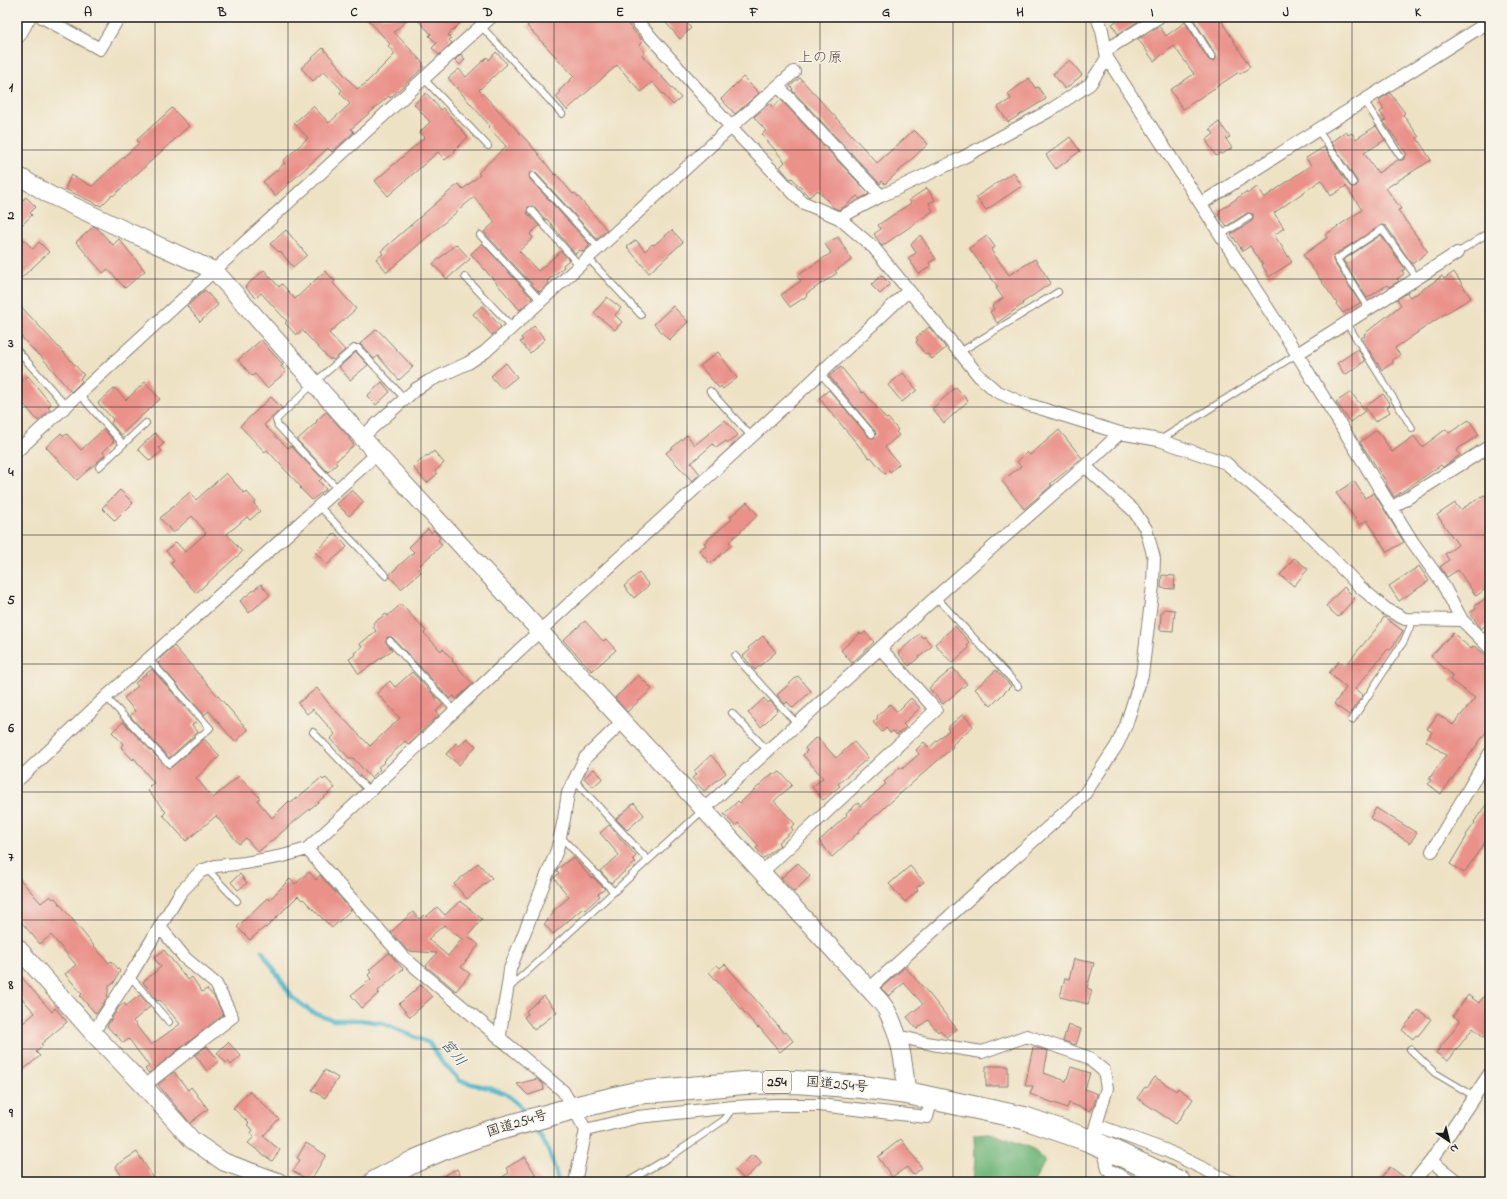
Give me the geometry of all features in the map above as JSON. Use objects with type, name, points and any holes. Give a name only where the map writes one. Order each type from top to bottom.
[{"type":"highway","name":"国道254号","points":[[375,1182],[415,1161],[445,1148],[492,1131],[574,1108],[636,1093],[744,1083],[795,1082],[862,1087],[907,1093],[1024,1118],[1097,1138],[1179,1182]]},
{"type":"street","points":[[17,35],[27,17]]},
{"type":"street","points":[[42,17],[100,49],[119,17]]},
{"type":"street","points":[[17,451],[491,17]]},
{"type":"street","points":[[633,17],[731,127],[802,202],[840,218],[874,248],[979,376],[996,391],[1020,402],[1120,433],[1159,440],[1226,463],[1302,527],[1360,587],[1386,609],[1405,620],[1462,620]]},
{"type":"street","points":[[1097,17],[1102,30],[1107,54],[1297,354],[1412,540],[1442,583],[1462,620],[1490,648]]},
{"type":"street","points":[[840,218],[881,196],[962,158],[1049,111],[1090,84],[1107,54],[1159,17]]},
{"type":"street","points":[[1202,203],[1490,21]]},
{"type":"street","points":[[362,437],[416,388],[468,363],[485,352],[731,127],[794,72]]},
{"type":"street","points":[[778,86],[881,196]]},
{"type":"street","points":[[17,175],[57,198],[215,271],[377,454],[887,1010],[902,1054],[907,1093]]},
{"type":"street","points":[[1297,354],[1457,253]]},
{"type":"street","points":[[93,1033],[130,976],[181,892],[201,871],[216,866],[245,863],[283,856],[307,849],[751,436],[821,374],[908,291]]},
{"type":"street","points":[[704,809],[936,597],[1085,466],[1120,433]]},
{"type":"street","points":[[1393,507],[1490,446]]},
{"type":"street","points":[[17,781],[106,697],[377,454]]},
{"type":"street","points":[[869,989],[1084,795],[1117,745],[1126,725],[1142,675],[1153,585],[1154,558],[1146,529],[1134,511],[1085,466]]},
{"type":"street","points":[[762,872],[936,710],[880,648]]},
{"type":"street","points":[[500,1039],[501,1020],[508,989],[510,969],[557,850],[568,793],[585,758],[623,721]]},
{"type":"street","points":[[1432,851],[1490,753]]},
{"type":"street","points":[[307,849],[402,956],[564,1091],[586,1130],[575,1182]]},
{"type":"street","points":[[144,1086],[232,1017],[216,984],[185,958],[160,927]]},
{"type":"street","points":[[17,947],[93,1033],[144,1086],[192,1140],[224,1162],[279,1182]]},
{"type":"street","points":[[896,1036],[932,1044],[982,1052],[1027,1036],[1087,1057],[1104,1071],[1107,1088],[1097,1138],[1108,1169],[1132,1182]]},
{"type":"street","points":[[1414,1182],[1431,1161],[1490,1073]]},
{"type":"street","points":[[586,1130],[638,1118],[733,1107],[819,1105],[927,1117],[932,1098]]},
{"type":"street","points":[[1097,1138],[1165,1150],[1231,1182]]},
{"type":"street","points":[[1431,1161],[1458,1182]]},
{"type":"lane","points":[[1187,17],[1212,57]]},
{"type":"lane","points":[[481,26],[562,114]]},
{"type":"lane","points":[[424,79],[488,146]]},
{"type":"lane","points":[[1364,100],[1400,156]]},
{"type":"lane","points":[[1318,130],[1353,183]]},
{"type":"lane","points":[[533,176],[599,248]]},
{"type":"lane","points":[[531,210],[641,315]]},
{"type":"lane","points":[[1221,235],[1249,217]]},
{"type":"lane","points":[[1368,308],[1337,259],[1382,229],[1417,278]]},
{"type":"lane","points":[[1457,253],[1490,232]]},
{"type":"lane","points":[[480,235],[541,301]]},
{"type":"lane","points":[[465,277],[512,328]]},
{"type":"lane","points":[[960,352],[1058,292]]},
{"type":"lane","points":[[1346,322],[1412,428]]},
{"type":"lane","points":[[338,489],[278,426],[276,420],[314,383],[354,348],[358,348],[404,399]]},
{"type":"lane","points":[[17,350],[66,406]]},
{"type":"lane","points":[[1159,440],[1297,354]]},
{"type":"lane","points":[[821,374],[872,434]]},
{"type":"lane","points":[[710,391],[751,436]]},
{"type":"lane","points":[[79,394],[123,444]]},
{"type":"lane","points":[[99,467],[146,423]]},
{"type":"lane","points":[[319,506],[386,576]]},
{"type":"lane","points":[[936,597],[1018,686]]},
{"type":"lane","points":[[1352,720],[1404,641],[1413,620]]},
{"type":"lane","points":[[390,641],[454,711]]},
{"type":"lane","points":[[735,656],[797,724]]},
{"type":"lane","points":[[106,697],[169,764],[210,728],[149,659]]},
{"type":"lane","points":[[732,713],[768,751]]},
{"type":"lane","points":[[314,732],[369,791]]},
{"type":"lane","points":[[574,780],[648,860]]},
{"type":"lane","points":[[508,989],[704,809]]},
{"type":"lane","points":[[560,836],[614,892]]},
{"type":"lane","points":[[207,869],[237,901]]},
{"type":"lane","points":[[130,976],[169,1022]]},
{"type":"lane","points":[[1410,1049],[1435,1074],[1474,1096]]},
{"type":"lane","points":[[627,1182],[670,1157],[724,1120],[733,1107]]},
{"type":"green space","points":[[990,1133],[1032,1148],[1045,1161],[1034,1182],[973,1182],[975,1160],[974,1134]]},
{"type":"building","points":[[366,17],[410,17],[394,32],[423,63],[423,68],[390,98],[389,96],[351,129],[354,132],[332,152],[328,148],[275,196],[263,182],[285,163],[283,161],[308,138],[294,123],[313,106],[329,123],[350,104],[340,93],[342,90],[324,71],[313,81],[301,68],[323,48],[357,89],[365,84],[395,54],[388,46],[390,44]]},
{"type":"building","points":[[415,17],[466,17],[448,35],[451,38],[449,40],[452,43],[439,55],[432,48],[437,43],[429,36],[431,34]]},
{"type":"building","points":[[537,17],[621,17],[643,41],[639,45],[645,52],[642,55],[681,98],[673,105],[652,82],[641,92],[617,65],[567,110],[556,97],[560,93],[559,91],[574,76],[527,26]]},
{"type":"building","points":[[661,17],[682,17],[691,28],[680,39]]},
{"type":"building","points":[[1122,17],[1145,17],[1118,34],[1112,24]]},
{"type":"building","points":[[1192,17],[1219,17],[1250,67],[1240,74],[1239,72],[1183,109],[1170,90],[1194,74],[1174,46],[1154,61],[1138,39],[1159,26],[1166,36],[1185,22],[1208,59],[1210,61],[1214,61],[1216,59],[1216,55]]},
{"type":"building","points":[[496,52],[507,64],[479,90],[531,145],[555,175],[556,174],[573,194],[575,193],[607,230],[597,239],[536,173],[532,172],[529,174],[530,179],[590,245],[583,252],[580,250],[575,254],[547,219],[546,220],[533,206],[528,207],[527,213],[539,226],[530,234],[533,238],[519,251],[538,271],[561,251],[569,260],[563,265],[564,267],[547,281],[549,283],[539,292],[484,232],[495,222],[474,197],[387,272],[376,259],[383,254],[381,251],[458,184],[463,189],[480,175],[478,173],[506,146],[488,127],[490,126],[448,78],[459,69],[466,77],[487,57],[489,60]]},
{"type":"building","points":[[461,54],[465,59],[460,65],[455,60]]},
{"type":"building","points":[[1070,60],[1082,75],[1065,89],[1053,74]]},
{"type":"building","points":[[743,77],[759,93],[735,114],[721,99]]},
{"type":"building","points":[[800,78],[877,163],[914,130],[928,144],[885,184],[882,181],[880,184],[792,90],[793,89],[790,86]]},
{"type":"building","points":[[1029,78],[1035,88],[1038,87],[1046,99],[1008,122],[998,107],[1011,99],[1008,94]]},
{"type":"building","points":[[426,93],[441,110],[443,108],[468,137],[454,151],[455,152],[445,160],[438,152],[388,196],[375,181],[425,137],[420,132],[430,122],[414,104]]},
{"type":"building","points":[[1390,93],[1405,113],[1403,115],[1419,137],[1417,138],[1431,160],[1386,188],[1401,209],[1398,210],[1428,252],[1412,264],[1386,226],[1382,225],[1334,255],[1333,261],[1360,303],[1343,313],[1303,255],[1327,238],[1325,235],[1362,210],[1346,186],[1331,196],[1321,180],[1274,213],[1284,228],[1274,235],[1292,262],[1269,277],[1262,265],[1263,264],[1250,246],[1243,251],[1231,234],[1252,221],[1253,214],[1247,213],[1227,226],[1218,215],[1220,213],[1219,211],[1246,192],[1247,194],[1257,187],[1264,198],[1311,165],[1306,158],[1324,147],[1349,185],[1351,187],[1355,187],[1357,185],[1357,181],[1331,142],[1346,131],[1348,135],[1352,133],[1356,139],[1376,126],[1385,140],[1364,153],[1378,173],[1398,160],[1403,160],[1407,154],[1383,121],[1386,120],[1380,112],[1384,109],[1379,100]]},
{"type":"building","points":[[781,100],[869,194],[860,199],[857,196],[839,210],[834,208],[818,190],[809,197],[792,178],[790,179],[780,167],[785,162],[762,134],[766,131],[754,117],[769,104],[773,107]]},
{"type":"building","points":[[172,108],[189,126],[101,206],[65,189],[71,175],[92,186],[139,143],[137,140]]},
{"type":"building","points":[[1219,122],[1230,137],[1226,139],[1232,148],[1216,156],[1206,140],[1214,134],[1210,129]]},
{"type":"building","points":[[1070,137],[1080,151],[1056,169],[1046,155]]},
{"type":"building","points":[[1013,172],[1022,186],[986,210],[976,197]]},
{"type":"building","points":[[927,188],[935,200],[929,203],[933,211],[882,246],[874,234],[881,229],[878,225],[911,203],[909,200]]},
{"type":"building","points":[[26,197],[36,207],[30,213],[32,215],[17,230],[17,200],[20,203]]},
{"type":"building","points":[[94,226],[113,245],[119,239],[145,271],[125,288],[108,269],[103,273],[76,242]]},
{"type":"building","points":[[286,230],[307,255],[293,267],[280,251],[279,252],[270,244]]},
{"type":"building","points":[[672,230],[683,242],[649,273],[627,247],[636,240],[645,251],[652,244],[654,245]]},
{"type":"building","points":[[17,233],[33,249],[39,242],[49,252],[17,282]]},
{"type":"building","points":[[920,235],[936,259],[929,263],[931,266],[919,274],[908,258],[916,253],[911,245]]},
{"type":"building","points":[[1381,235],[1405,269],[1402,271],[1404,274],[1397,279],[1399,281],[1389,287],[1387,285],[1367,298],[1343,260]]},
{"type":"building","points":[[987,236],[995,247],[991,250],[1009,275],[1035,259],[1051,283],[997,323],[990,312],[994,309],[992,306],[1003,298],[996,288],[998,287],[969,248]]},
{"type":"building","points":[[838,237],[852,260],[835,271],[837,273],[806,294],[807,296],[790,307],[781,295],[801,281],[797,276],[831,253],[825,244]]},
{"type":"building","points":[[482,243],[532,298],[520,310],[471,254]]},
{"type":"building","points":[[456,244],[470,259],[447,279],[433,264]]},
{"type":"building","points":[[264,270],[279,287],[282,284],[295,299],[325,271],[335,281],[333,283],[356,309],[329,333],[345,350],[333,360],[331,358],[330,360],[302,330],[296,335],[285,323],[287,321],[261,293],[256,298],[245,287]]},
{"type":"building","points":[[1454,272],[1471,298],[1395,348],[1400,355],[1392,360],[1394,362],[1382,370],[1361,338],[1401,305],[1397,299],[1407,293],[1410,297],[1415,295],[1442,276],[1444,279]]},
{"type":"building","points":[[881,275],[890,284],[880,294],[871,285]]},
{"type":"building","points":[[205,290],[218,305],[200,322],[187,306]]},
{"type":"building","points":[[607,297],[621,308],[615,315],[622,322],[615,330],[594,313]]},
{"type":"building","points":[[17,302],[84,375],[80,378],[82,381],[71,392],[39,354],[38,355],[17,332]]},
{"type":"building","points":[[482,306],[501,327],[492,335],[473,314]]},
{"type":"building","points":[[673,306],[688,322],[669,340],[654,324]]},
{"type":"building","points":[[534,326],[545,339],[530,353],[520,342],[523,340],[521,338]]},
{"type":"building","points":[[929,327],[946,348],[932,359],[927,353],[925,354],[916,342],[918,340],[916,338]]},
{"type":"building","points":[[377,329],[413,367],[399,380],[378,356],[374,359],[360,344]]},
{"type":"building","points":[[261,340],[283,365],[281,366],[286,372],[267,388],[255,374],[252,376],[238,360]]},
{"type":"building","points":[[1358,349],[1365,361],[1345,375],[1337,363]]},
{"type":"building","points":[[356,352],[368,365],[350,380],[339,367]]},
{"type":"building","points":[[718,352],[737,378],[723,389],[721,386],[719,388],[700,366]]},
{"type":"building","points":[[506,363],[517,377],[502,389],[491,376]]},
{"type":"building","points":[[841,367],[862,393],[864,392],[886,419],[888,418],[898,430],[896,432],[899,435],[885,447],[899,464],[890,472],[889,470],[885,474],[871,457],[869,458],[819,398],[829,390],[869,437],[875,437],[875,431],[829,376]]},
{"type":"building","points":[[903,373],[917,390],[902,402],[888,385]]},
{"type":"building","points":[[28,376],[51,404],[48,407],[50,410],[38,421],[17,396],[17,385]]},
{"type":"building","points":[[145,382],[160,399],[121,435],[111,423],[113,419],[98,403],[115,388],[126,400]]},
{"type":"building","points":[[382,382],[390,392],[376,405],[367,396]]},
{"type":"building","points":[[956,387],[968,401],[944,423],[932,409]]},
{"type":"building","points":[[1351,392],[1365,411],[1350,422],[1336,402]]},
{"type":"building","points":[[1383,394],[1390,405],[1387,407],[1390,412],[1375,422],[1365,407]]},
{"type":"building","points":[[271,397],[282,408],[264,425],[288,448],[291,446],[322,478],[319,481],[326,489],[312,500],[267,450],[265,452],[240,426]]},
{"type":"building","points":[[326,412],[350,438],[349,439],[354,445],[335,462],[337,464],[328,472],[297,440]]},
{"type":"building","points":[[725,420],[738,435],[728,443],[726,441],[716,448],[713,444],[691,463],[700,474],[692,481],[666,453],[687,435],[695,445]]},
{"type":"building","points":[[1469,420],[1479,435],[1459,448],[1457,451],[1460,455],[1443,467],[1441,465],[1394,497],[1386,484],[1387,483],[1360,442],[1377,430],[1392,452],[1414,436],[1422,447],[1446,429],[1449,433]]},
{"type":"building","points":[[104,429],[114,441],[103,452],[105,455],[77,480],[46,447],[61,433],[64,436],[67,434],[81,450]]},
{"type":"building","points":[[1059,430],[1082,458],[1050,484],[1052,485],[1024,509],[1002,481],[1021,466],[1017,462],[1027,452],[1030,455]]},
{"type":"building","points":[[155,433],[164,443],[159,448],[162,451],[150,461],[138,449]]},
{"type":"building","points":[[434,451],[444,463],[435,471],[437,474],[427,483],[413,467]]},
{"type":"building","points":[[226,473],[244,493],[246,491],[256,502],[254,504],[260,511],[250,520],[247,517],[227,534],[242,552],[196,593],[170,563],[174,560],[166,551],[176,542],[185,552],[206,533],[192,516],[173,533],[160,518],[190,492],[196,500]]},
{"type":"building","points":[[1354,481],[1365,498],[1374,493],[1404,542],[1387,552],[1367,520],[1360,525],[1336,493]]},
{"type":"building","points":[[120,490],[133,503],[115,521],[102,508]]},
{"type":"building","points":[[352,490],[364,502],[349,516],[337,504]]},
{"type":"building","points":[[1490,493],[1490,586],[1476,596],[1458,570],[1447,577],[1440,567],[1449,560],[1445,554],[1458,545],[1437,515],[1455,503],[1460,510],[1484,495],[1485,496]]},
{"type":"building","points":[[747,502],[758,515],[729,542],[732,545],[710,564],[699,550],[706,545],[704,543],[732,519],[730,517]]},
{"type":"building","points":[[428,529],[431,533],[434,530],[440,538],[438,540],[442,545],[420,565],[421,567],[418,569],[421,572],[401,589],[390,577],[390,574],[414,552],[409,547]]},
{"type":"building","points":[[335,533],[347,547],[327,565],[315,552]]},
{"type":"building","points":[[1294,558],[1308,569],[1294,586],[1280,575]]},
{"type":"building","points":[[1419,566],[1429,581],[1399,601],[1389,586]]},
{"type":"building","points":[[639,573],[649,585],[634,598],[624,586]]},
{"type":"building","points":[[1162,575],[1175,576],[1174,589],[1161,588]]},
{"type":"building","points":[[261,584],[270,595],[249,613],[240,601]]},
{"type":"building","points":[[1344,587],[1355,598],[1338,617],[1326,606]]},
{"type":"building","points":[[1490,595],[1490,622],[1481,629],[1470,613],[1476,609],[1475,606]]},
{"type":"building","points":[[401,604],[426,631],[424,633],[441,651],[443,649],[473,684],[456,699],[454,696],[450,699],[392,637],[387,637],[386,642],[392,650],[359,674],[349,659],[362,647],[360,644],[376,631],[373,627],[375,626],[373,623],[386,614],[388,616]]},
{"type":"building","points":[[1164,609],[1175,610],[1173,631],[1160,630],[1161,612],[1163,612]]},
{"type":"building","points":[[1384,617],[1403,631],[1390,650],[1388,649],[1355,689],[1363,695],[1349,715],[1334,704],[1346,688],[1329,673],[1339,661],[1345,666],[1376,629]]},
{"type":"building","points":[[585,621],[603,641],[606,639],[616,650],[592,671],[563,640]]},
{"type":"building","points":[[955,626],[970,643],[967,646],[969,648],[952,663],[935,644]]},
{"type":"building","points":[[865,632],[874,642],[852,663],[841,650],[860,633],[862,635]]},
{"type":"building","points":[[1453,633],[1471,649],[1474,646],[1490,658],[1490,727],[1441,794],[1428,784],[1431,780],[1429,779],[1446,755],[1426,741],[1432,732],[1427,729],[1438,714],[1453,725],[1475,698],[1450,680],[1453,676],[1431,656]]},
{"type":"building","points":[[919,634],[923,638],[924,636],[932,646],[909,666],[898,653]]},
{"type":"building","points":[[763,636],[776,652],[755,670],[743,656],[750,650],[748,648]]},
{"type":"building","points":[[174,646],[248,730],[235,742],[209,711],[204,715],[158,663],[162,660],[160,658]]},
{"type":"building","points":[[953,668],[967,684],[943,704],[929,688]]},
{"type":"building","points":[[152,669],[197,721],[192,725],[198,732],[169,758],[130,716],[135,711],[124,698],[138,686],[135,683]]},
{"type":"building","points":[[996,670],[1011,686],[991,706],[975,689]]},
{"type":"building","points":[[412,672],[443,705],[436,711],[439,715],[408,744],[405,741],[384,761],[385,762],[378,767],[380,769],[371,778],[353,758],[351,760],[331,739],[335,734],[313,709],[307,714],[298,703],[317,688],[330,705],[370,746],[400,718],[377,693],[390,681],[395,687]]},
{"type":"building","points":[[638,675],[652,689],[627,712],[615,698]]},
{"type":"building","points":[[798,676],[811,691],[793,708],[787,702],[785,704],[777,695]]},
{"type":"building","points":[[764,698],[768,703],[770,701],[778,710],[761,727],[748,713]]},
{"type":"building","points":[[911,698],[920,708],[903,724],[906,727],[897,735],[893,731],[890,733],[886,728],[882,732],[873,722],[878,718],[877,716],[890,704],[897,712]]},
{"type":"building","points":[[963,714],[973,726],[952,745],[953,747],[858,831],[859,832],[832,857],[819,841],[847,815],[846,813],[858,803],[860,806],[886,784],[884,782],[900,767],[902,769],[919,754],[916,750],[924,742],[929,748],[949,730],[947,728]]},
{"type":"building","points":[[123,722],[168,768],[172,767],[204,739],[220,756],[196,778],[213,798],[239,776],[260,798],[257,800],[272,818],[289,801],[291,803],[321,778],[323,780],[326,778],[335,788],[258,852],[246,838],[239,844],[216,816],[186,841],[163,815],[166,812],[148,791],[151,788],[149,786],[154,783],[134,758],[133,760],[121,747],[123,744],[112,732]]},
{"type":"building","points":[[467,738],[476,746],[459,765],[446,754],[456,743],[459,746]]},
{"type":"building","points":[[815,738],[818,738],[836,758],[854,742],[868,758],[838,784],[840,786],[823,800],[812,787],[823,778],[803,755],[807,751],[805,748]]},
{"type":"building","points":[[711,755],[726,773],[704,791],[692,778],[697,774],[694,771]]},
{"type":"building","points":[[594,769],[603,778],[593,787],[584,778]]},
{"type":"building","points":[[780,772],[792,785],[774,801],[795,824],[791,827],[793,830],[778,843],[780,845],[764,858],[756,848],[759,846],[738,823],[735,826],[724,814],[738,801],[740,803],[773,773],[775,775]]},
{"type":"building","points":[[1490,799],[1490,835],[1464,873],[1450,864],[1467,836],[1466,835],[1475,823],[1474,822]]},
{"type":"building","points":[[634,803],[644,815],[627,830],[616,819]]},
{"type":"building","points":[[1376,808],[1417,833],[1410,843],[1370,818]]},
{"type":"building","points":[[609,825],[636,856],[633,859],[636,862],[611,883],[600,871],[619,855],[600,833]]},
{"type":"building","points":[[573,857],[591,878],[593,877],[605,889],[598,894],[600,896],[585,910],[583,908],[553,934],[544,924],[554,913],[552,912],[569,897],[554,878],[559,873],[557,869]]},
{"type":"building","points":[[478,863],[492,878],[467,899],[454,884]]},
{"type":"building","points":[[798,863],[810,876],[794,892],[781,878]]},
{"type":"building","points":[[910,866],[924,882],[916,888],[918,890],[905,902],[889,884]]},
{"type":"building","points":[[309,872],[316,880],[320,875],[351,910],[332,928],[303,899],[302,900],[298,896],[266,928],[265,927],[250,940],[237,927],[267,898],[269,900],[290,879],[295,884]]},
{"type":"building","points":[[240,874],[247,883],[238,890],[231,882]]},
{"type":"building","points":[[17,876],[41,903],[50,896],[53,899],[55,898],[109,963],[111,961],[120,971],[114,983],[109,986],[107,998],[96,1014],[80,996],[82,994],[65,974],[76,965],[51,935],[40,944],[17,917]]},
{"type":"building","points":[[460,901],[482,919],[468,936],[479,945],[461,967],[470,974],[456,991],[426,966],[437,953],[408,951],[391,932],[413,912],[419,919],[424,915],[426,917],[437,907],[445,915]],"holes":[[[444,925],[462,939],[448,956],[428,939]]]},
{"type":"building","points":[[164,950],[188,980],[192,977],[202,992],[207,989],[215,998],[223,1015],[149,1073],[145,1069],[149,1066],[129,1039],[123,1043],[107,1026],[119,1007],[124,1003],[126,1006],[140,995],[150,1007],[133,1021],[151,1045],[180,1024],[160,1000],[157,1001],[143,982],[161,967],[154,958]]},
{"type":"building","points":[[389,953],[403,969],[378,991],[379,993],[362,1008],[351,995],[371,979],[368,975],[371,972],[369,970]]},
{"type":"building","points":[[1074,959],[1094,963],[1087,988],[1092,990],[1088,1004],[1060,997],[1065,978],[1069,979]]},
{"type":"building","points":[[725,964],[784,1033],[786,1032],[793,1041],[780,1052],[709,972],[717,965],[720,968]]},
{"type":"building","points":[[905,967],[957,1029],[946,1037],[940,1030],[938,1032],[928,1020],[917,1029],[907,1017],[923,1004],[904,983],[889,996],[881,988]]},
{"type":"building","points":[[17,972],[52,1012],[55,1008],[67,1022],[41,1044],[43,1046],[36,1052],[40,1056],[17,1075],[17,1028],[35,1013],[17,993]]},
{"type":"building","points":[[421,985],[432,997],[410,1017],[399,1004]]},
{"type":"building","points":[[1490,988],[1490,1042],[1473,1028],[1448,1061],[1436,1053],[1460,1021],[1453,1016],[1468,995],[1479,1003]]},
{"type":"building","points":[[544,996],[557,1012],[534,1030],[524,1017],[528,1014],[526,1011]]},
{"type":"building","points":[[1418,1010],[1431,1019],[1418,1036],[1416,1035],[1413,1039],[1402,1030]]},
{"type":"building","points":[[1068,1025],[1081,1029],[1076,1045],[1063,1041]]},
{"type":"building","points":[[228,1042],[241,1056],[231,1065],[228,1061],[226,1063],[217,1053]]},
{"type":"building","points":[[207,1046],[219,1061],[207,1071],[195,1055]]},
{"type":"building","points":[[1033,1047],[1048,1051],[1044,1073],[1066,1081],[1071,1067],[1090,1073],[1085,1089],[1097,1094],[1093,1108],[1091,1108],[1090,1111],[1069,1103],[1067,1108],[1030,1094],[1033,1086],[1025,1086]]},
{"type":"building","points":[[986,1066],[1008,1066],[1008,1086],[986,1086]]},
{"type":"building","points":[[325,1070],[338,1078],[325,1098],[312,1090]]},
{"type":"building","points":[[174,1072],[188,1090],[191,1087],[208,1109],[190,1123],[158,1085]]},
{"type":"building","points":[[1155,1077],[1176,1091],[1178,1088],[1193,1099],[1176,1124],[1137,1098]]},
{"type":"building","points":[[537,1079],[543,1084],[544,1090],[528,1095],[517,1084]]},
{"type":"building","points":[[249,1091],[279,1119],[263,1136],[280,1150],[272,1161],[248,1143],[254,1137],[250,1134],[253,1130],[247,1125],[249,1123],[233,1108]]},
{"type":"building","points":[[901,1139],[922,1168],[913,1175],[907,1167],[892,1177],[878,1157]]},
{"type":"building","points":[[306,1143],[326,1155],[310,1181],[293,1171],[300,1160],[297,1158]]},
{"type":"building","points":[[137,1152],[156,1182],[126,1182],[115,1166]]},
{"type":"building","points":[[751,1156],[756,1156],[762,1163],[744,1179],[735,1170]]},
{"type":"building","points":[[525,1157],[540,1182],[494,1182],[509,1173],[506,1168]]},
{"type":"building","points":[[1390,1167],[1407,1179],[1407,1182],[1378,1182]]},
{"type":"building","points":[[457,1169],[464,1182],[431,1182]]},
{"type":"waterway","name":"宮川","points":[[262,951],[292,997],[312,1012],[333,1020],[360,1020],[383,1023],[429,1043],[441,1061],[460,1081],[506,1094],[518,1104],[527,1116]]},
{"type":"waterway","name":"宮川","points":[[533,1125],[549,1152],[558,1182]]},
{"type":"district","name":"上の原","points":[[820,58]]}]
